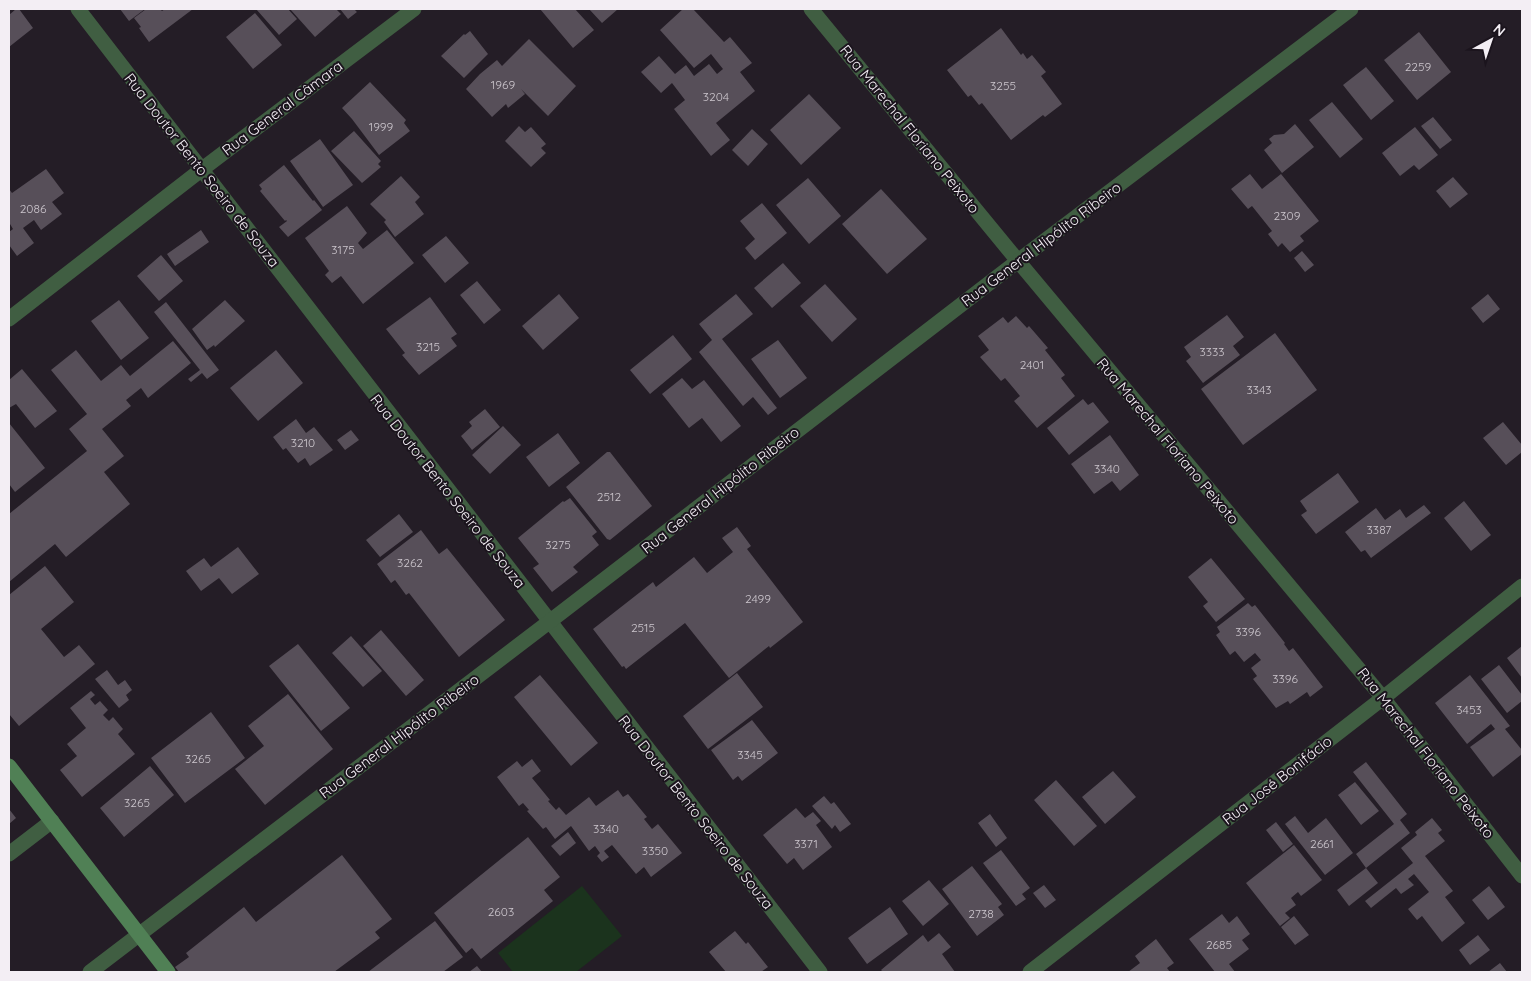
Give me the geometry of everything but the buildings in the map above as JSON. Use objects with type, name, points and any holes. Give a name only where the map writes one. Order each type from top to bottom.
[{"type":"main road","points":[[9,766],[168,972]]},
{"type":"street","name":"Rua Doutor Bento Soeiro de Souza","points":[[78,9],[820,972]]},
{"type":"street","name":"Rua General Câmara","points":[[9,319],[201,170],[414,9]]},
{"type":"street","name":"Rua Marechal Floriano Peixoto","points":[[811,9],[1018,261],[1383,698],[1522,876]]},
{"type":"street","name":"Rua General Hipólito Ribeiro","points":[[90,972],[1018,261],[1351,9]]},
{"type":"street","name":"Rua José Bonifácio","points":[[1030,972],[1383,698],[1522,586]]},
{"type":"street","points":[[9,854],[52,821]]},
{"type":"green space","points":[[582,886],[622,936],[576,972],[513,972],[498,953]]}]
